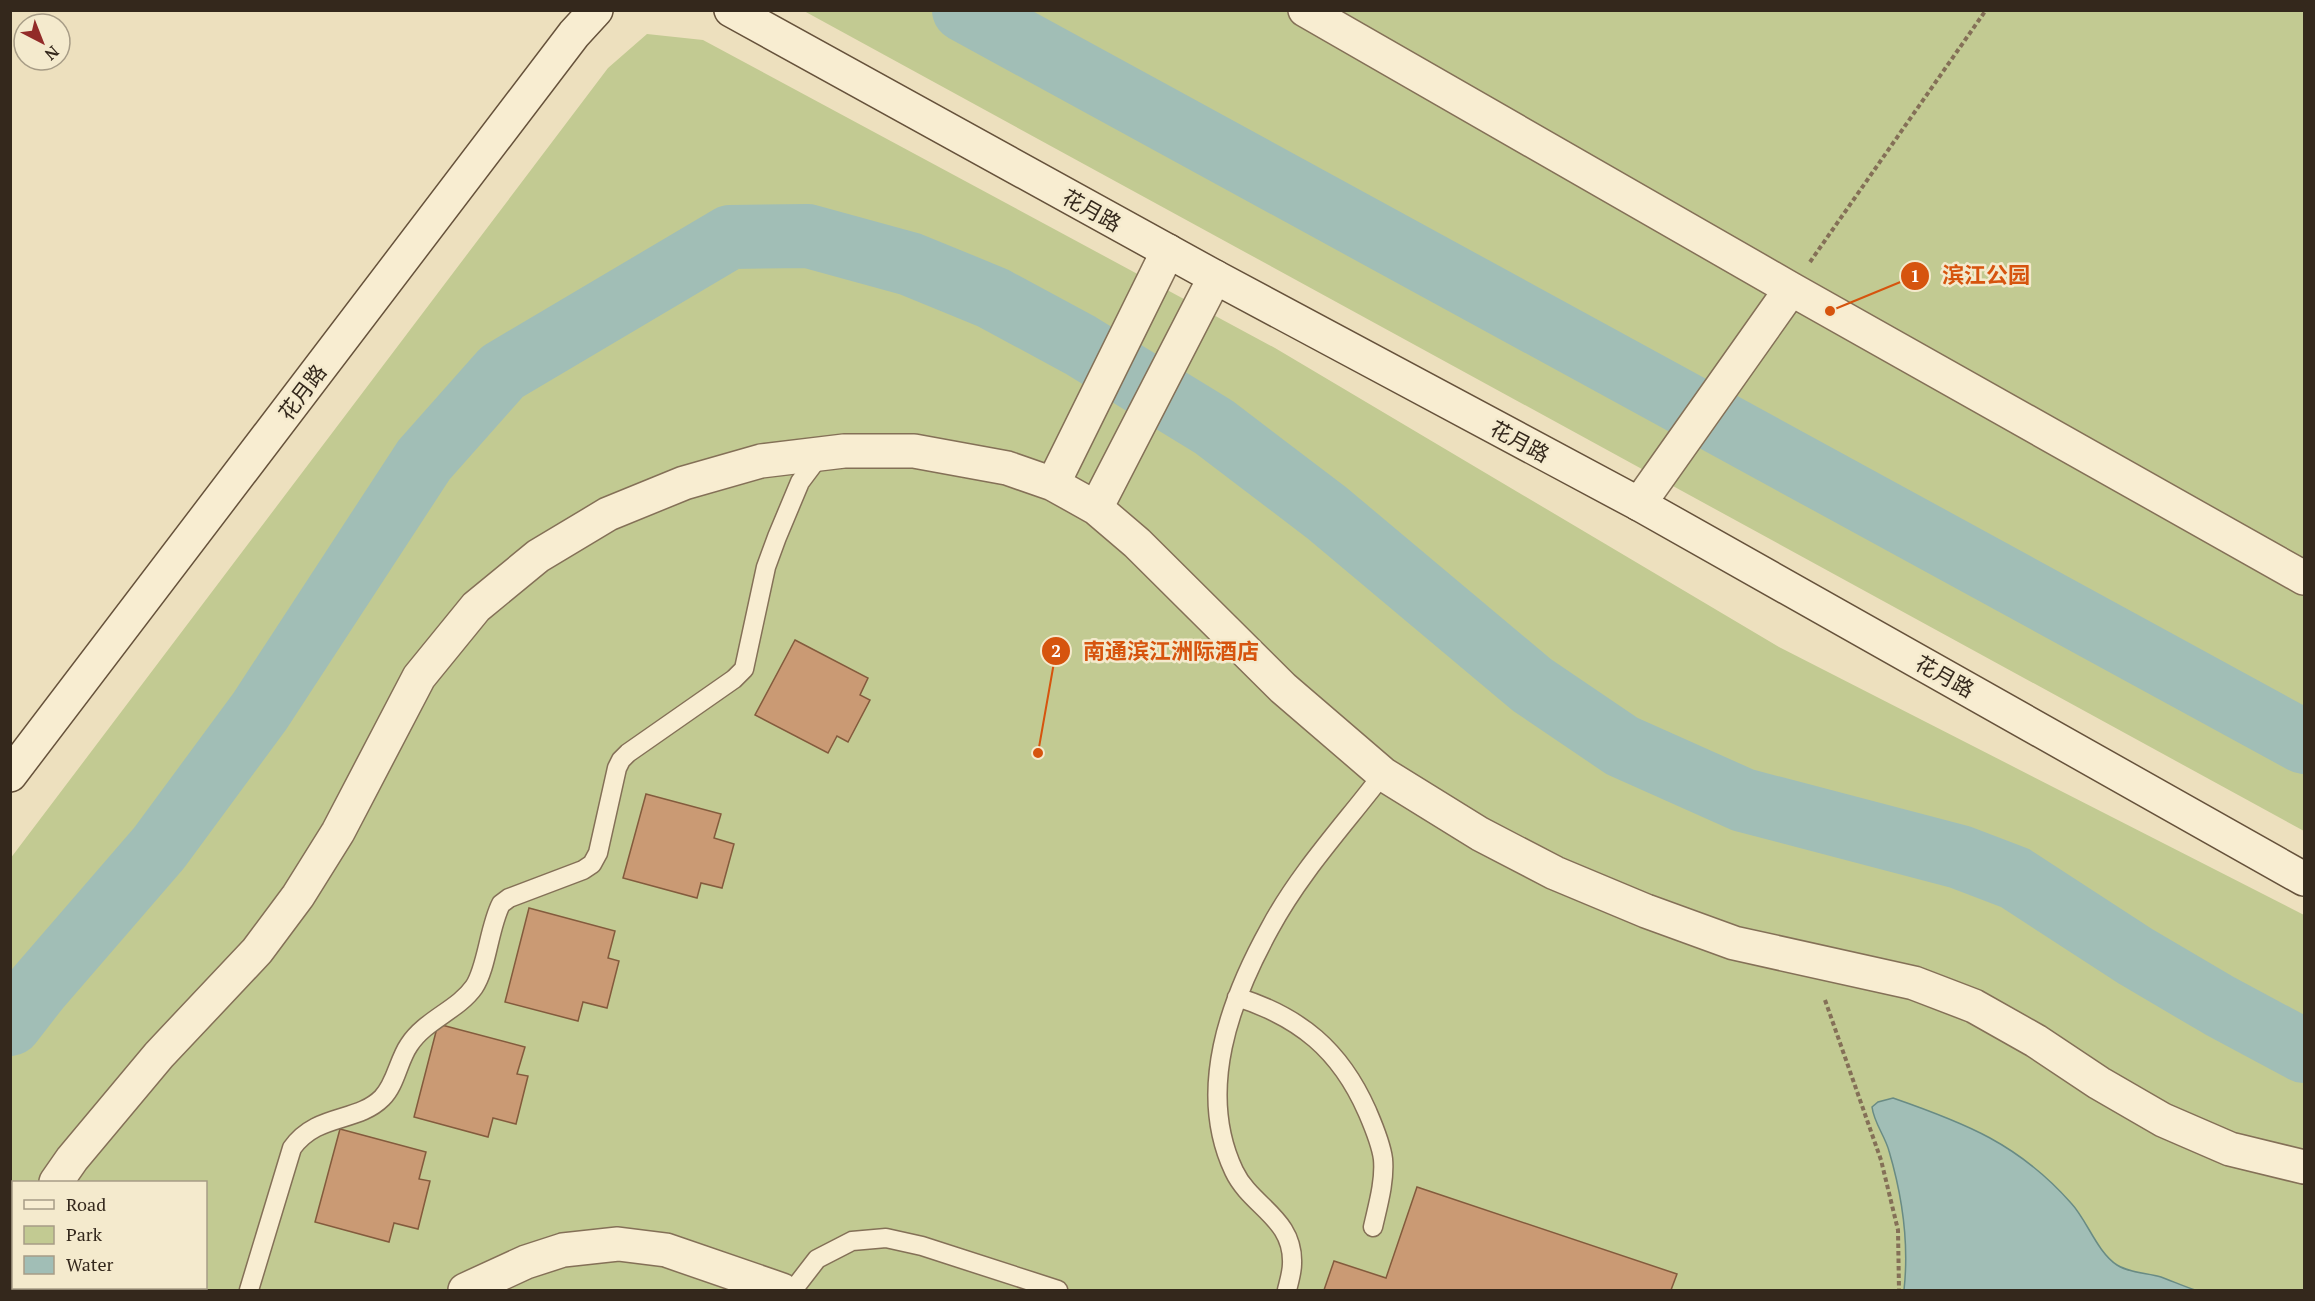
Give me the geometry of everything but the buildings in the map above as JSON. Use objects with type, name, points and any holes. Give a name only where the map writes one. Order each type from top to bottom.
[{"type":"street","name":"花月路","points":[[10,775],[574,34],[596,10]]},
{"type":"street","name":"花月路","points":[[731,10],[1215,277],[1639,504],[2304,879]]},
{"type":"street","points":[[1305,10],[1791,289],[2304,578]]},
{"type":"street","points":[[1053,484],[1168,251]]},
{"type":"street","points":[[1096,508],[1215,277]]},
{"type":"street","points":[[1639,504],[1791,289]]},
{"type":"street","points":[[57,1181],[72,1159],[159,1055],[257,951],[298,896],[338,832],[419,677],[476,607],[538,556],[608,514],[684,483],[761,461],[844,451],[914,451],[1007,468],[1053,484],[1096,508],[1137,543],[1283,688],[1383,774],[1480,834],[1565,877],[1646,911],[1734,943],[1914,983],[1974,1006],[2036,1041],[2099,1083],[2163,1120],[2230,1149],[2304,1167]]},
{"type":"street","points":[[465,1290],[526,1262],[563,1250],[618,1244],[666,1250],[782,1290]]},
{"type":"lane","points":[[249,1290],[292,1148],[302,1135],[315,1127],[366,1108],[380,1100],[388,1091],[410,1043],[474,987],[501,904],[509,898],[583,870],[592,864],[598,853],[621,760],[734,679],[744,669],[766,567],[800,482],[821,454]]},
{"type":"lane","points":[[1287,1290],[1292,1264],[1290,1242],[1283,1227],[1239,1183],[1221,1137],[1217,1113],[1217,1076],[1223,1043],[1237,997],[1270,927],[1323,850],[1383,774]]},
{"type":"lane","points":[[1237,997],[1266,1006],[1319,1040],[1340,1065],[1360,1097],[1373,1126],[1383,1158],[1380,1196],[1373,1227]]},
{"type":"lane","points":[[793,1290],[817,1258],[852,1241],[886,1238],[921,1246],[1058,1290]]},
{"type":"path","points":[[1791,289],[1986,10]]},
{"type":"path","points":[[1821,963],[1825,999],[1875,1141],[1898,1230],[1899,1290]]},
{"type":"green space","points":[[804,11],[2304,11],[2304,831]]},
{"type":"green space","points":[[647,34],[703,40],[1275,348],[1779,647],[2304,915],[2304,1290],[11,1290],[10,859],[608,68]]},
{"type":"water","points":[[1893,1098],[1967,1127],[2011,1150],[2031,1165],[2071,1203],[2098,1244],[2117,1265],[2161,1277],[2195,1290],[1904,1290],[1906,1255],[1901,1202],[1889,1151],[1872,1107],[1878,1102]]},
{"type":"waterway","points":[[964,10],[2304,742]]},
{"type":"waterway","points":[[10,1024],[38,988],[159,848],[260,711],[424,460],[502,372],[730,237],[808,236],[910,264],[993,298],[1080,345],[1214,427],[1327,513],[1532,685],[1622,746],[1743,800],[1960,857],[2015,878],[2135,956],[2220,1006],[2304,1051]]},
{"type":"place","name":"滨江公园","points":[[1830,311]]},
{"type":"place","name":"南通滨江洲际酒店","points":[[1038,753]]}]
